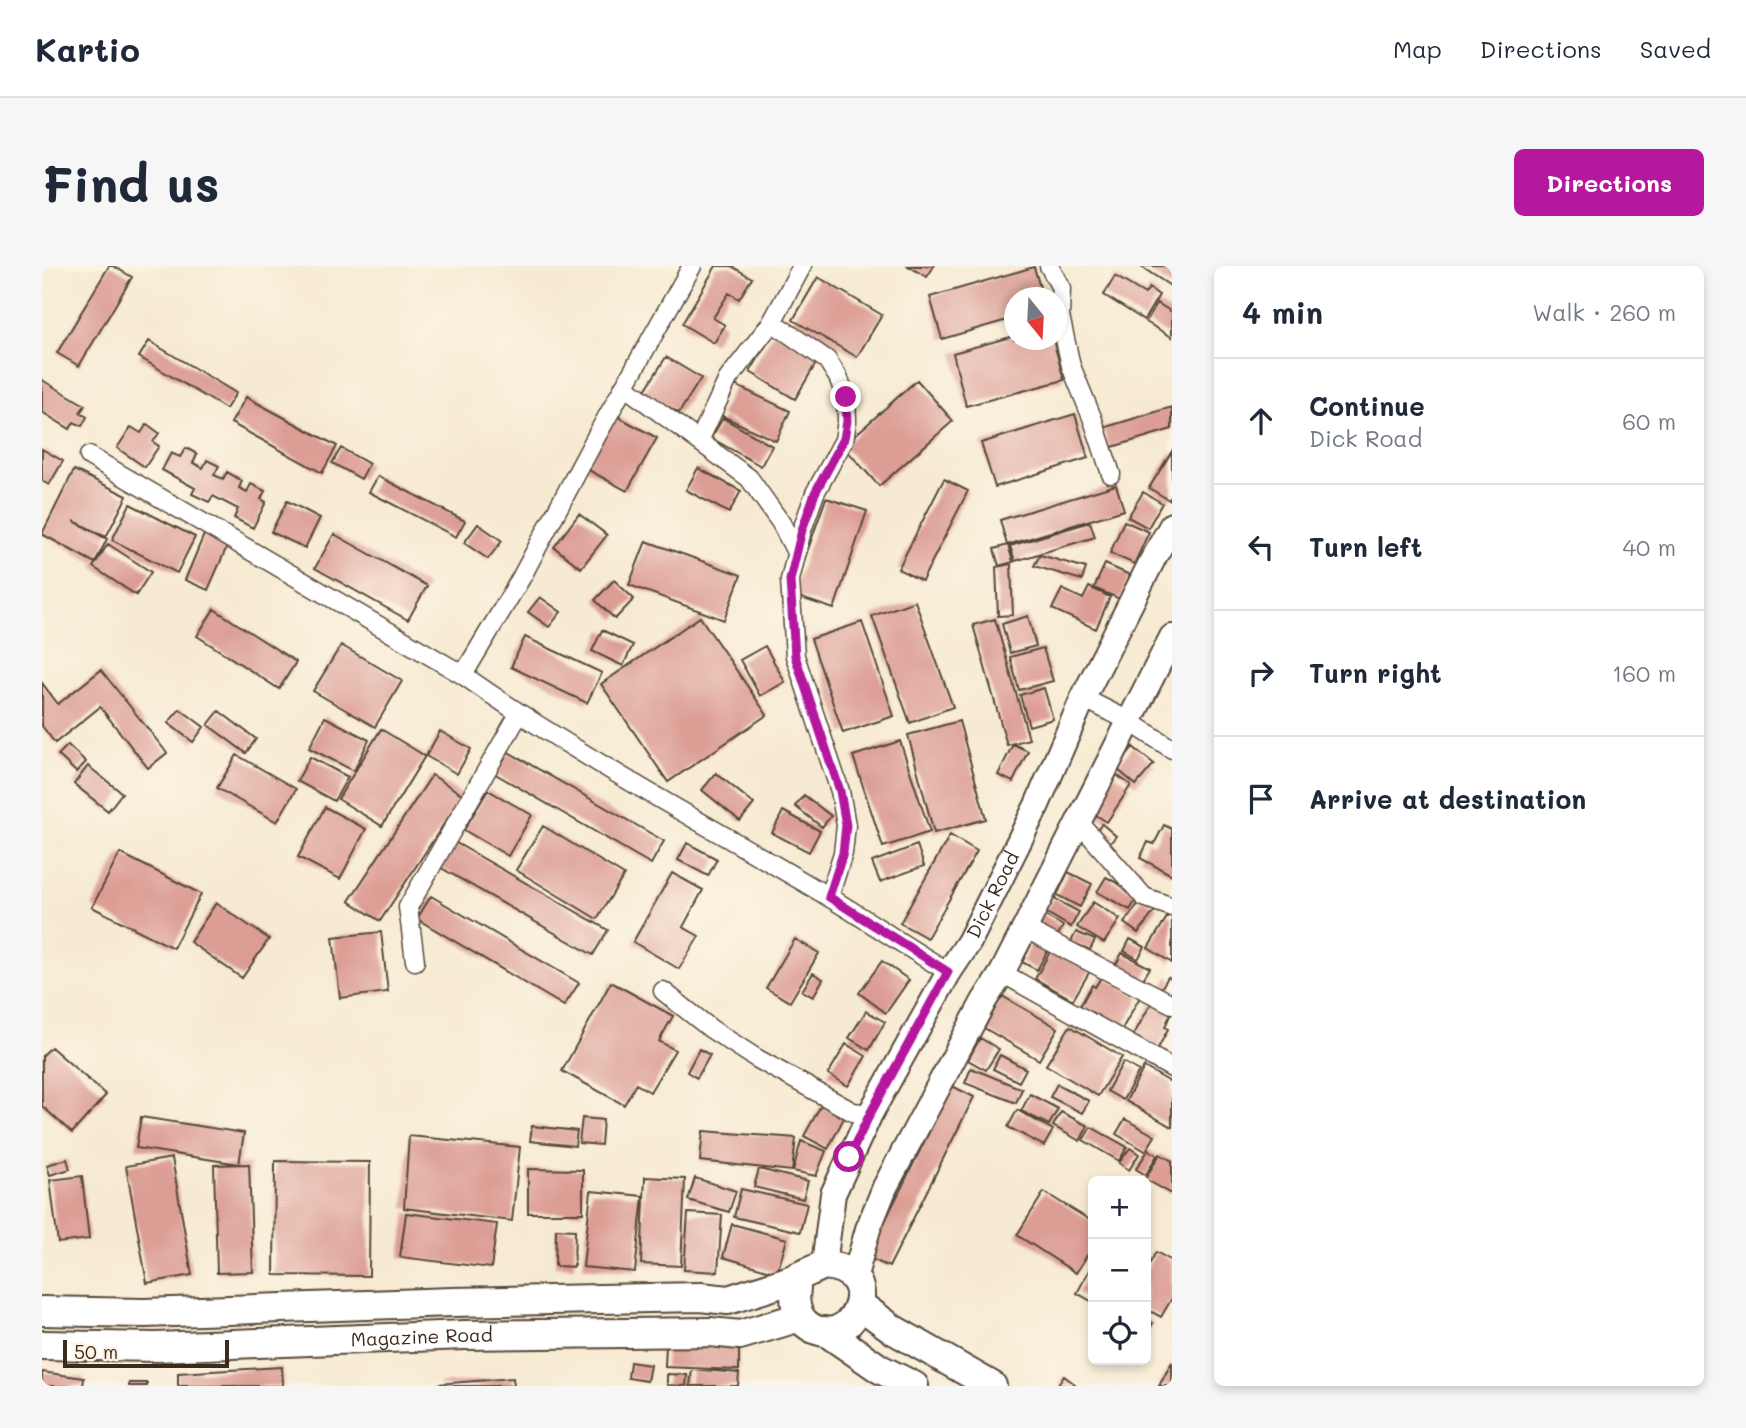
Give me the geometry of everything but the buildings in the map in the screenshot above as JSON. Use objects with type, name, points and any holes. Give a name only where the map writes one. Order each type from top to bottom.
[{"type":"main road","name":"Dick Road","points":[[824,1265],[833,1194],[870,1114],[948,972],[969,942],[1037,805],[1083,698],[1172,525]]},
{"type":"main road","points":[[825,1331],[843,1327],[850,1321],[868,1229],[885,1187],[984,1001],[1002,973],[1077,820],[1172,637]]},
{"type":"main road","points":[[914,1386],[880,1369],[825,1331],[811,1327],[800,1317],[794,1298],[796,1288],[788,1281],[824,1265],[836,1266],[894,1330],[992,1386]]},
{"type":"main road","name":"Magazine Road","points":[[42,1311],[144,1313],[686,1297],[727,1300],[788,1281]]},
{"type":"main road","points":[[298,1307],[308,1340]]},
{"type":"main road","name":"Magazine Road","points":[[42,1345],[156,1347],[308,1340],[710,1332],[740,1335],[800,1317]]},
{"type":"street","points":[[463,675],[521,578],[692,266]]},
{"type":"street","points":[[699,440],[728,379],[772,322],[802,266]]},
{"type":"street","points":[[1049,266],[1061,288],[1060,316],[1071,366],[1111,474]]},
{"type":"street","points":[[772,322],[827,359],[846,397],[847,421],[844,439],[815,493],[790,580],[795,656],[840,791],[846,825],[843,853],[829,897]]},
{"type":"street","points":[[624,386],[749,478],[781,523],[796,552]]},
{"type":"street","points":[[89,456],[463,675],[616,775],[829,897],[948,972]]},
{"type":"street","points":[[1083,698],[1129,721],[1172,750]]},
{"type":"street","points":[[415,961],[408,907],[519,714]]},
{"type":"street","points":[[1077,820],[1144,897],[1172,907]]},
{"type":"street","points":[[1024,928],[1172,1004]]},
{"type":"street","points":[[1002,973],[1172,1068]]},
{"type":"street","points":[[663,991],[711,1029],[756,1058],[853,1112],[870,1114]]},
{"type":"route","points":[[846,397],[847,421],[844,439],[815,493],[802,530],[790,580],[795,656],[840,791],[846,825],[843,853],[829,897],[948,972],[849,1157]]}]
